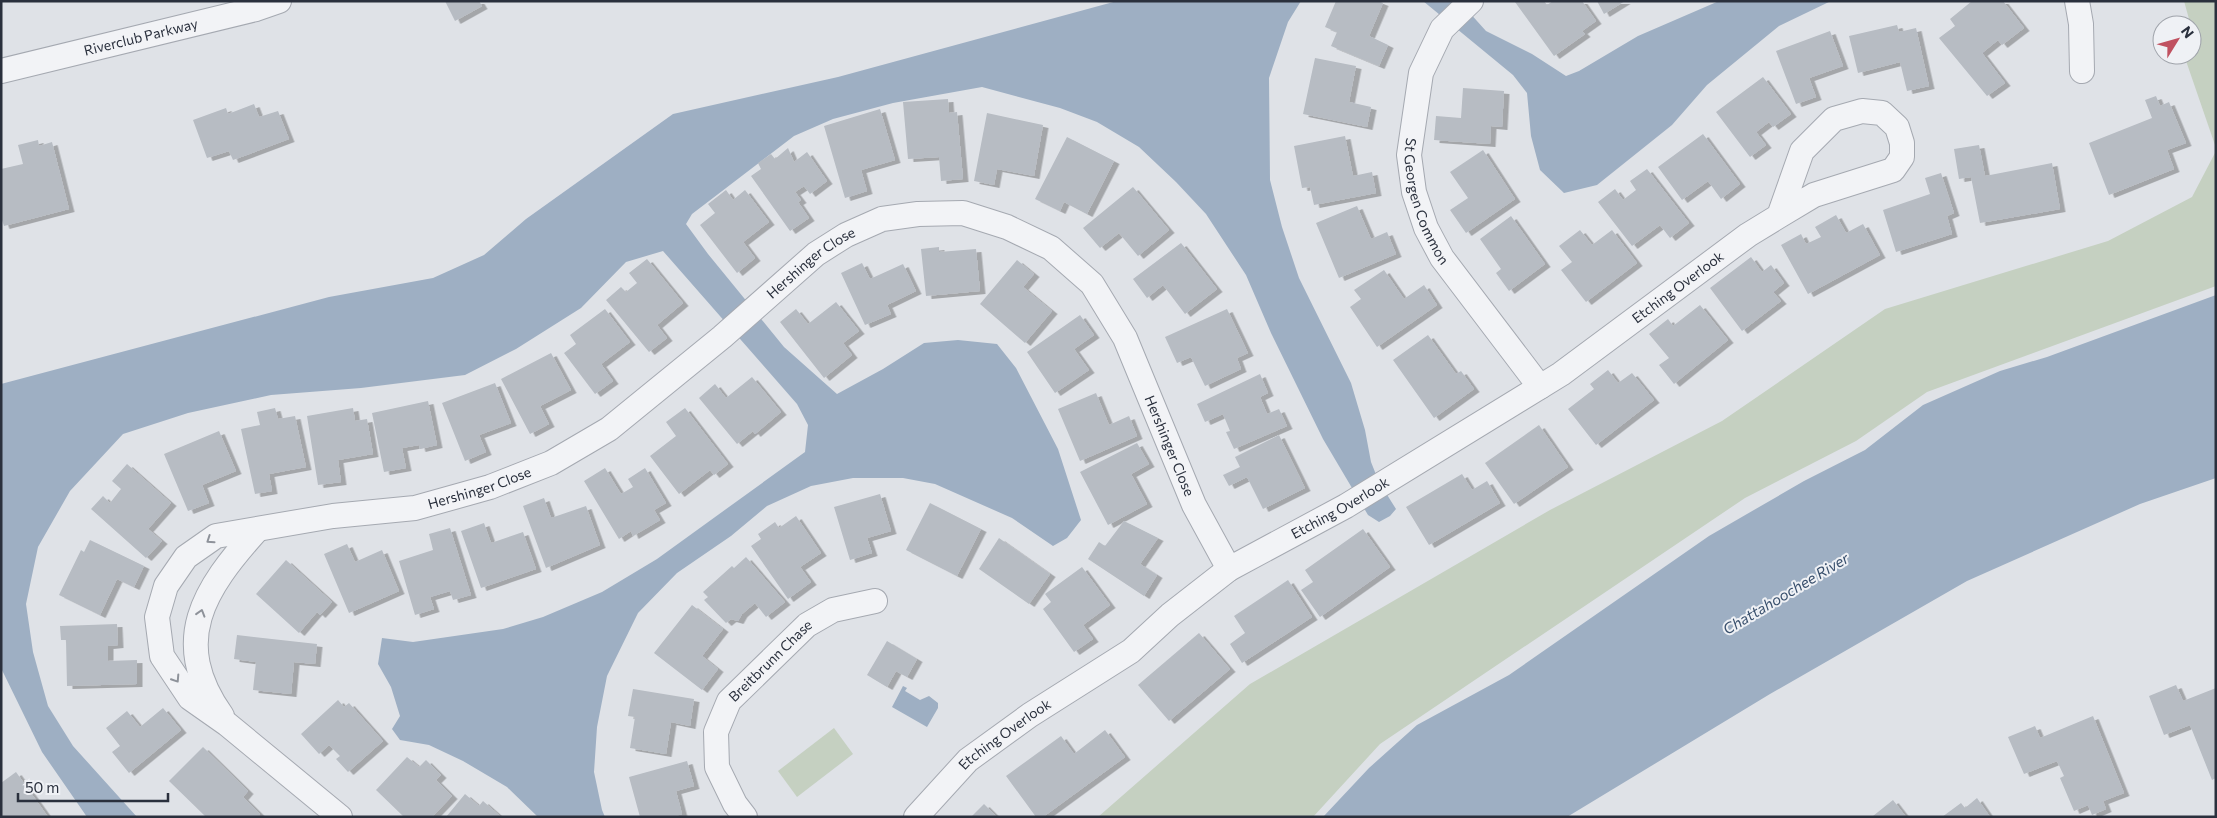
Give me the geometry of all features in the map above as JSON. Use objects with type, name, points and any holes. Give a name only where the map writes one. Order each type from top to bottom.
[{"type":"street","name":"Riverclub Parkway","points":[[1,71],[256,9],[279,1]]},
{"type":"street","name":"St Georgen Common","points":[[1472,1],[1442,29],[1421,73],[1410,155],[1414,192],[1426,228],[1442,258],[1540,387]]},
{"type":"street","points":[[2077,1],[2081,24],[2082,71]]},
{"type":"street","name":"Etching Overlook","points":[[916,817],[968,760],[1030,715],[1131,651],[1170,615],[1229,570],[1346,506],[1561,374],[1712,260],[1779,216],[1814,195],[1893,170],[1902,157],[1902,143],[1897,127],[1882,113],[1862,111],[1834,119],[1802,152],[1779,216]]},
{"type":"street","name":"Hershinger Close","points":[[340,817],[227,724],[190,698],[162,656],[157,617],[166,586],[186,558],[216,536],[333,516],[415,508],[490,486],[551,463],[609,429],[722,337],[816,254],[846,235],[882,220],[918,214],[963,213],[1008,227],[1052,248],[1092,284],[1125,338],[1194,505],[1229,570]]},
{"type":"street","name":"Hershinger Close","points":[[227,724],[207,695],[199,671],[196,647],[199,617],[208,594],[219,575],[257,530]]},
{"type":"street","name":"Breitbrunn Chase","points":[[745,817],[735,804],[717,767],[716,732],[729,701],[807,625],[833,610],[875,601]]},
{"type":"green space","points":[[2184,1],[2216,1],[2216,148],[2187,65],[2202,65],[2202,15],[2188,15]]},
{"type":"green space","points":[[2216,151],[2216,286],[1927,392],[1856,441],[1745,498],[1380,744],[1313,817],[1098,817],[1250,684],[1550,510],[1722,421],[1885,309],[2108,241],[2192,197]]},
{"type":"green space","points":[[834,728],[853,754],[797,797],[778,771]]},
{"type":"water","points":[[1117,1],[1301,1],[1288,22],[1269,78],[1270,180],[1282,227],[1299,278],[1351,383],[1365,430],[1371,462],[1379,482],[1396,509],[1390,516],[1379,522],[1368,515],[1323,439],[1271,333],[1246,275],[1206,214],[1139,147],[1097,122],[1060,108],[982,87],[893,103],[833,119],[794,136],[692,214],[686,224],[784,347],[837,394],[883,369],[924,343],[958,340],[997,344],[1016,368],[1058,449],[1081,520],[1067,538],[1053,546],[1012,518],[935,484],[903,478],[853,478],[811,486],[767,506],[731,536],[677,573],[638,613],[607,676],[597,727],[594,772],[605,817],[538,817],[507,787],[463,761],[429,745],[400,740],[392,729],[400,716],[391,687],[378,664],[382,638],[413,642],[503,629],[543,617],[602,592],[657,559],[805,452],[808,425],[797,404],[663,251],[626,262],[581,308],[516,349],[465,375],[361,388],[271,395],[188,413],[123,434],[70,491],[38,547],[26,604],[33,652],[48,706],[73,746],[137,817],[87,817],[42,752],[1,668],[1,384],[329,297],[433,278],[484,255],[526,219],[673,114],[838,77]]},
{"type":"water","points":[[1423,1],[1459,1],[1486,31],[1532,54],[1566,76],[1579,71],[1638,36],[1719,1],[1831,1],[1779,26],[1707,85],[1672,125],[1597,185],[1564,193],[1540,170],[1531,136],[1527,93],[1513,75]]},
{"type":"water","name":"Chattahoochee River","points":[[2216,295],[2216,478],[2140,504],[1967,581],[1770,694],[1567,817],[1323,817],[1369,768],[1417,725],[1509,675],[1709,536],[1804,481],[1865,450],[1923,405],[2000,371],[2047,357]]},
{"type":"water","points":[[903,686],[907,688],[905,691],[920,700],[929,696],[938,703],[938,708],[927,727],[892,707]]},
{"type":"building","points":[[445,1],[479,1],[482,6],[455,21]]},
{"type":"building","points":[[1336,1],[1378,1],[1383,3],[1369,36],[1388,45],[1379,66],[1331,46],[1337,32],[1325,27]]},
{"type":"building","points":[[1544,1],[1547,5],[1553,1],[1582,1],[1596,21],[1582,31],[1585,34],[1554,56],[1515,2]]},
{"type":"building","points":[[1597,1],[1625,1],[1604,14]]},
{"type":"building","points":[[1972,1],[2003,1],[2024,28],[2002,45],[1998,40],[1982,53],[2005,83],[1987,96],[1939,38],[1955,26],[1950,19]]},
{"type":"building","points":[[1897,25],[1899,32],[1916,28],[1929,86],[1907,91],[1900,62],[1858,73],[1849,36]]},
{"type":"building","points":[[1830,31],[1843,66],[1809,78],[1816,97],[1796,104],[1776,51]]},
{"type":"building","points":[[1315,58],[1356,66],[1349,102],[1371,107],[1367,127],[1303,114]]},
{"type":"building","points":[[1763,77],[1791,114],[1773,127],[1769,122],[1756,132],[1766,145],[1750,157],[1716,112]]},
{"type":"building","points":[[1463,88],[1504,91],[1502,127],[1491,126],[1490,144],[1434,140],[1436,116],[1461,118]]},
{"type":"building","points":[[2156,96],[2160,106],[2169,102],[2186,143],[2167,150],[2174,169],[2109,195],[2089,143],[2152,118],[2145,100]]},
{"type":"building","points":[[948,99],[949,113],[957,112],[963,179],[941,181],[939,157],[908,159],[903,102]]},
{"type":"building","points":[[254,104],[259,117],[278,111],[289,139],[233,160],[229,151],[207,158],[193,120],[226,108],[228,114]]},
{"type":"building","points":[[880,109],[895,160],[861,170],[867,191],[845,198],[824,126]]},
{"type":"building","points":[[987,113],[1043,125],[1034,176],[997,169],[994,185],[974,181]]},
{"type":"building","points":[[1703,134],[1740,184],[1721,199],[1708,181],[1682,200],[1658,167]]},
{"type":"building","points":[[1345,136],[1353,176],[1372,172],[1376,193],[1314,205],[1310,187],[1302,188],[1294,146]]},
{"type":"building","points":[[1067,137],[1114,161],[1087,214],[1064,202],[1060,211],[1035,199]]},
{"type":"building","points":[[38,140],[39,146],[52,142],[69,209],[4,226],[1,217],[1,169],[23,164],[18,145]]},
{"type":"building","points":[[1979,145],[1985,176],[2052,163],[2060,209],[1980,223],[1971,177],[1959,179],[1954,149]]},
{"type":"building","points":[[788,148],[794,162],[807,152],[827,181],[810,194],[804,186],[795,192],[801,200],[798,202],[809,218],[790,231],[751,176],[761,169],[758,163],[771,154],[775,159]]},
{"type":"building","points":[[1483,150],[1515,199],[1466,233],[1450,210],[1468,198],[1450,172]]},
{"type":"building","points":[[1647,169],[1689,223],[1670,238],[1660,225],[1632,246],[1598,202],[1615,189],[1623,200],[1636,190],[1630,181]]},
{"type":"building","points":[[1941,173],[1954,213],[1947,216],[1952,234],[1896,252],[1883,210],[1930,194],[1925,178]]},
{"type":"building","points":[[1133,187],[1169,230],[1138,256],[1119,233],[1100,248],[1083,228]]},
{"type":"building","points":[[726,190],[733,200],[745,190],[769,222],[743,242],[755,258],[737,273],[700,225],[715,213],[708,204]]},
{"type":"building","points":[[1357,206],[1371,239],[1387,232],[1396,254],[1339,278],[1316,223]]},
{"type":"building","points":[[1836,215],[1846,233],[1863,224],[1880,255],[1808,294],[1781,245],[1801,234],[1806,244],[1821,237],[1815,227]]},
{"type":"building","points":[[1511,216],[1545,264],[1509,291],[1496,273],[1501,269],[1480,239]]},
{"type":"building","points":[[1580,230],[1592,245],[1612,230],[1637,263],[1586,302],[1561,270],[1572,262],[1559,246]]},
{"type":"building","points":[[1181,243],[1217,289],[1185,314],[1163,285],[1147,298],[1133,279]]},
{"type":"building","points":[[939,247],[939,252],[976,249],[980,291],[926,296],[921,249]]},
{"type":"building","points":[[1751,257],[1762,272],[1771,265],[1784,283],[1773,292],[1781,301],[1742,331],[1710,288]]},
{"type":"building","points":[[647,259],[683,303],[657,325],[667,338],[649,352],[606,300],[621,287],[626,292],[637,283],[629,273]]},
{"type":"building","points":[[1017,260],[1034,274],[1023,287],[1052,311],[1025,343],[980,304]]},
{"type":"building","points":[[862,263],[870,279],[903,264],[916,291],[887,305],[891,314],[865,325],[841,273]]},
{"type":"building","points":[[1384,270],[1404,299],[1424,285],[1437,305],[1377,347],[1350,307],[1361,299],[1354,290]]},
{"type":"building","points":[[836,302],[859,331],[843,343],[852,355],[824,378],[780,322],[796,309],[808,324]]},
{"type":"building","points":[[1700,305],[1728,340],[1674,384],[1659,365],[1669,358],[1649,334],[1668,319],[1673,326]]},
{"type":"building","points":[[605,309],[630,342],[601,364],[613,381],[595,394],[564,353],[576,344],[570,335]]},
{"type":"building","points":[[1227,309],[1248,353],[1237,358],[1241,369],[1205,386],[1191,357],[1177,363],[1165,337]]},
{"type":"building","points":[[1080,315],[1094,335],[1074,349],[1089,370],[1055,393],[1027,352]]},
{"type":"building","points":[[1428,335],[1456,374],[1461,371],[1474,389],[1434,418],[1393,360]]},
{"type":"building","points":[[551,353],[571,390],[540,406],[549,424],[530,434],[501,379]]},
{"type":"building","points":[[1608,370],[1618,383],[1632,373],[1654,400],[1596,445],[1568,409],[1594,389],[1590,384]]},
{"type":"building","points":[[1260,374],[1268,393],[1260,397],[1267,414],[1279,409],[1287,426],[1234,449],[1226,432],[1230,431],[1223,414],[1205,422],[1197,404]]},
{"type":"building","points":[[752,377],[781,412],[755,434],[753,431],[737,444],[699,398],[715,384],[726,398]]},
{"type":"building","points":[[495,383],[511,423],[479,435],[486,452],[465,461],[442,403]]},
{"type":"building","points":[[1096,393],[1109,425],[1129,416],[1137,436],[1080,461],[1058,409]]},
{"type":"building","points":[[428,401],[437,445],[420,449],[419,445],[402,448],[406,468],[384,472],[372,413]]},
{"type":"building","points":[[275,408],[278,419],[295,416],[306,467],[269,474],[272,491],[255,494],[241,429],[260,425],[257,412]]},
{"type":"building","points":[[353,408],[355,421],[367,419],[373,454],[338,460],[341,482],[318,485],[307,416]]},
{"type":"building","points":[[685,408],[728,464],[714,475],[710,470],[679,494],[650,456],[676,436],[666,422]]},
{"type":"building","points":[[1539,425],[1568,467],[1514,504],[1485,463]]},
{"type":"building","points":[[219,431],[236,471],[202,485],[209,503],[188,511],[164,454]]},
{"type":"building","points":[[1279,435],[1305,488],[1263,509],[1247,477],[1229,486],[1223,475],[1240,467],[1235,457]]},
{"type":"building","points":[[1137,443],[1149,464],[1131,474],[1147,504],[1108,525],[1080,472]]},
{"type":"building","points":[[127,464],[171,503],[148,529],[162,541],[146,558],[91,509],[103,496],[110,503],[121,489],[112,481]]},
{"type":"building","points":[[605,468],[621,494],[633,487],[628,479],[645,468],[666,503],[654,510],[660,520],[633,536],[631,531],[619,539],[584,481]]},
{"type":"building","points":[[1462,474],[1472,490],[1487,481],[1500,503],[1429,545],[1406,507]]},
{"type":"building","points":[[880,494],[891,531],[867,538],[872,553],[850,560],[834,507]]},
{"type":"building","points":[[544,498],[551,518],[586,506],[600,545],[546,568],[523,506]]},
{"type":"building","points":[[930,503],[981,529],[957,576],[906,550]]},
{"type":"building","points":[[796,516],[821,553],[800,567],[811,582],[788,599],[751,546],[761,539],[758,534],[775,522],[779,528]]},
{"type":"building","points":[[1124,521],[1158,538],[1140,564],[1157,575],[1144,596],[1088,559],[1099,542],[1105,546]]},
{"type":"building","points":[[484,523],[491,543],[523,532],[536,569],[481,588],[461,531]]},
{"type":"building","points":[[450,528],[471,595],[453,600],[450,591],[430,597],[434,609],[415,615],[399,561],[433,550],[429,534]]},
{"type":"building","points":[[1363,529],[1390,567],[1320,617],[1301,590],[1313,582],[1305,570]]},
{"type":"building","points":[[999,538],[1050,574],[1029,604],[979,569]]},
{"type":"building","points":[[90,540],[144,566],[134,587],[117,579],[100,615],[59,595],[81,550],[84,552]]},
{"type":"building","points":[[347,544],[355,562],[382,550],[399,591],[349,613],[324,554]]},
{"type":"building","points":[[746,557],[785,602],[766,617],[755,603],[742,614],[738,621],[731,619],[726,623],[704,600],[708,597],[703,592],[732,566],[734,568]]},
{"type":"building","points":[[286,560],[332,602],[320,615],[317,612],[299,633],[256,594]]},
{"type":"building","points":[[1082,567],[1110,605],[1083,625],[1093,639],[1074,652],[1043,609],[1051,602],[1045,594]]},
{"type":"building","points":[[1288,580],[1312,617],[1242,663],[1230,644],[1245,633],[1234,616]]},
{"type":"building","points":[[692,605],[723,629],[702,656],[718,669],[702,690],[654,653]]},
{"type":"building","points":[[117,624],[118,645],[108,646],[108,661],[137,660],[137,684],[67,686],[66,640],[61,640],[60,626]]},
{"type":"building","points":[[1199,633],[1230,669],[1169,721],[1138,685]]},
{"type":"building","points":[[237,635],[317,644],[315,664],[294,662],[291,694],[253,690],[256,662],[234,659]]},
{"type":"building","points":[[887,641],[917,659],[907,677],[896,671],[887,687],[867,675]]},
{"type":"building","points":[[2176,685],[2183,701],[2216,688],[2216,778],[2212,780],[2190,725],[2164,735],[2149,696]]},
{"type":"building","points":[[633,689],[694,699],[690,726],[671,722],[666,754],[630,748],[635,717],[628,716]]},
{"type":"building","points":[[338,700],[344,707],[349,703],[383,741],[348,772],[336,759],[340,756],[329,745],[319,754],[301,734]]},
{"type":"building","points":[[163,708],[181,730],[129,773],[112,752],[120,746],[106,728],[127,711],[140,727]]},
{"type":"building","points":[[2093,716],[2124,793],[2103,801],[2106,809],[2092,815],[2088,805],[2074,811],[2060,778],[2064,776],[2057,761],[2024,774],[2008,737],[2035,726],[2040,738]]},
{"type":"building","points":[[1105,730],[1125,757],[1043,817],[1036,817],[1006,776],[1061,736],[1074,754]]},
{"type":"building","points":[[203,747],[248,791],[243,797],[260,814],[258,817],[206,817],[169,781]]},
{"type":"building","points":[[407,757],[419,767],[426,760],[441,775],[436,780],[452,796],[432,817],[404,817],[376,790]]},
{"type":"building","points":[[687,761],[694,786],[676,791],[682,814],[672,817],[640,817],[629,777]]},
{"type":"building","points":[[16,772],[48,817],[1,817],[1,783]]},
{"type":"building","points":[[465,794],[479,806],[483,801],[501,817],[446,817]]},
{"type":"building","points":[[1977,798],[1990,817],[1942,817],[1961,803],[1965,808]]},
{"type":"building","points":[[1893,800],[1906,817],[1873,816]]},
{"type":"building","points":[[984,804],[997,817],[971,817]]}]
